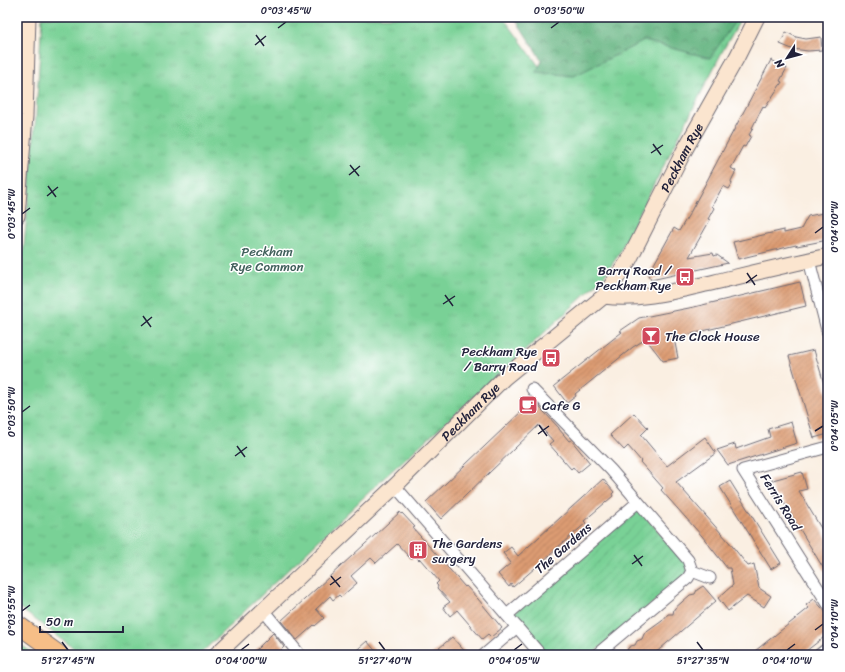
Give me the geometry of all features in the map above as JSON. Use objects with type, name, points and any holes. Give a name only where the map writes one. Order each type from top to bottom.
[{"type":"main road","points":[[17,216],[28,17]]},
{"type":"main road","name":"Peckham Rye","points":[[216,655],[394,486],[504,378],[604,296],[629,260],[684,151],[737,57],[757,17]]},
{"type":"main road","points":[[604,296],[614,298],[670,292],[828,256]]},
{"type":"main road","points":[[17,624],[60,655]]},
{"type":"street","points":[[809,260],[828,334]]},
{"type":"street","points":[[532,389],[611,470],[688,560],[692,571],[710,578]]},
{"type":"street","name":"Ferris Road","points":[[828,447],[743,470],[828,604]]},
{"type":"street","points":[[394,486],[541,655]]},
{"type":"street","name":"The Gardens","points":[[507,615],[638,502]]},
{"type":"street","points":[[596,655],[688,578],[692,571]]},
{"type":"street","points":[[263,610],[300,655]]},
{"type":"street","points":[[484,655],[517,627]]},
{"type":"street","points":[[819,655],[828,648]]},
{"type":"green space","name":"Peckham Rye Common","points":[[42,17],[503,17],[541,69],[645,17],[742,17],[722,52],[617,257],[603,278],[386,476],[199,655],[83,655],[17,606],[17,322],[36,115]]},
{"type":"green space","points":[[514,17],[738,17],[710,58],[644,41],[574,76],[536,72],[542,61]]},
{"type":"green space","points":[[637,507],[685,561],[688,569],[685,576],[591,655],[545,655],[511,615]]},
{"type":"green space","points":[[17,642],[35,655],[17,655]]},
{"type":"building","points":[[786,32],[796,37],[806,39],[821,37],[822,50],[808,51],[792,49],[780,44]]},
{"type":"building","points":[[771,60],[787,68],[780,81],[782,82],[765,108],[763,106],[749,135],[751,136],[745,147],[743,146],[731,168],[736,171],[731,181],[732,184],[729,189],[723,186],[712,206],[714,208],[708,219],[710,220],[689,257],[713,253],[714,256],[717,255],[728,263],[651,280],[648,275],[674,228],[679,231],[691,211]]},
{"type":"building","points":[[828,212],[828,240],[796,245],[738,259],[733,242],[784,230],[784,233],[801,229],[808,216]]},
{"type":"building","points":[[800,282],[806,306],[674,338],[678,358],[663,361],[646,339],[633,347],[575,394],[576,396],[567,403],[554,386],[622,332],[620,331],[639,318],[694,307]]},
{"type":"building","points":[[814,350],[828,397],[828,434],[814,438],[789,356]]},
{"type":"building","points":[[529,396],[569,441],[571,440],[590,463],[578,473],[573,467],[571,469],[549,444],[553,441],[539,425],[441,519],[426,502],[524,409],[520,404]]},
{"type":"building","points":[[634,413],[648,428],[641,435],[667,466],[705,437],[716,453],[676,482],[748,566],[754,564],[759,588],[771,596],[764,607],[747,596],[728,611],[718,598],[733,585],[730,568],[727,568],[702,536],[661,490],[663,488],[628,446],[624,450],[610,435]]},
{"type":"building","points":[[791,422],[797,443],[728,465],[717,450],[735,444],[736,449],[770,437],[768,429]]},
{"type":"building","points":[[802,472],[807,489],[799,491],[828,540],[828,576],[780,496],[776,497],[769,481]]},
{"type":"building","points":[[603,479],[614,492],[612,494],[613,496],[584,521],[586,523],[557,549],[513,587],[511,584],[509,587],[498,574],[511,563],[503,553],[511,547],[518,556]]},
{"type":"building","points":[[730,481],[781,563],[771,569],[720,487]]},
{"type":"building","points":[[400,512],[415,527],[413,528],[465,587],[466,586],[478,599],[502,628],[491,637],[488,634],[482,639],[457,610],[450,616],[443,607],[450,602],[437,588],[438,586],[436,584],[439,581],[420,559],[419,560],[415,556],[411,559],[397,544],[376,563],[371,558],[351,576],[357,583],[341,597],[339,595],[333,600],[330,596],[316,609],[324,618],[297,640],[281,621]]},
{"type":"building","points":[[703,586],[716,601],[653,655],[630,655],[627,652],[628,648],[635,645],[637,641],[642,639],[644,634],[662,621],[668,614],[673,614],[674,609],[690,595],[695,594],[697,590]]},
{"type":"building","points":[[814,599],[828,615],[828,634],[801,655],[750,655],[809,608],[806,605]]},
{"type":"building","points":[[273,633],[284,647],[276,655],[251,655]]},
{"type":"building","points":[[452,637],[468,655],[431,655]]},
{"type":"building","points":[[367,641],[379,655],[351,655]]},
{"type":"place","name":"Barry Road / Peckham Rye","points":[[685,277]]},
{"type":"place","name":"The Clock House","points":[[651,336]]},
{"type":"place","name":"Peckham Rye / Barry Road","points":[[551,358]]},
{"type":"place","name":"Cafe G","points":[[528,405]]},
{"type":"place","name":"The Gardens surgery","points":[[418,550]]}]
